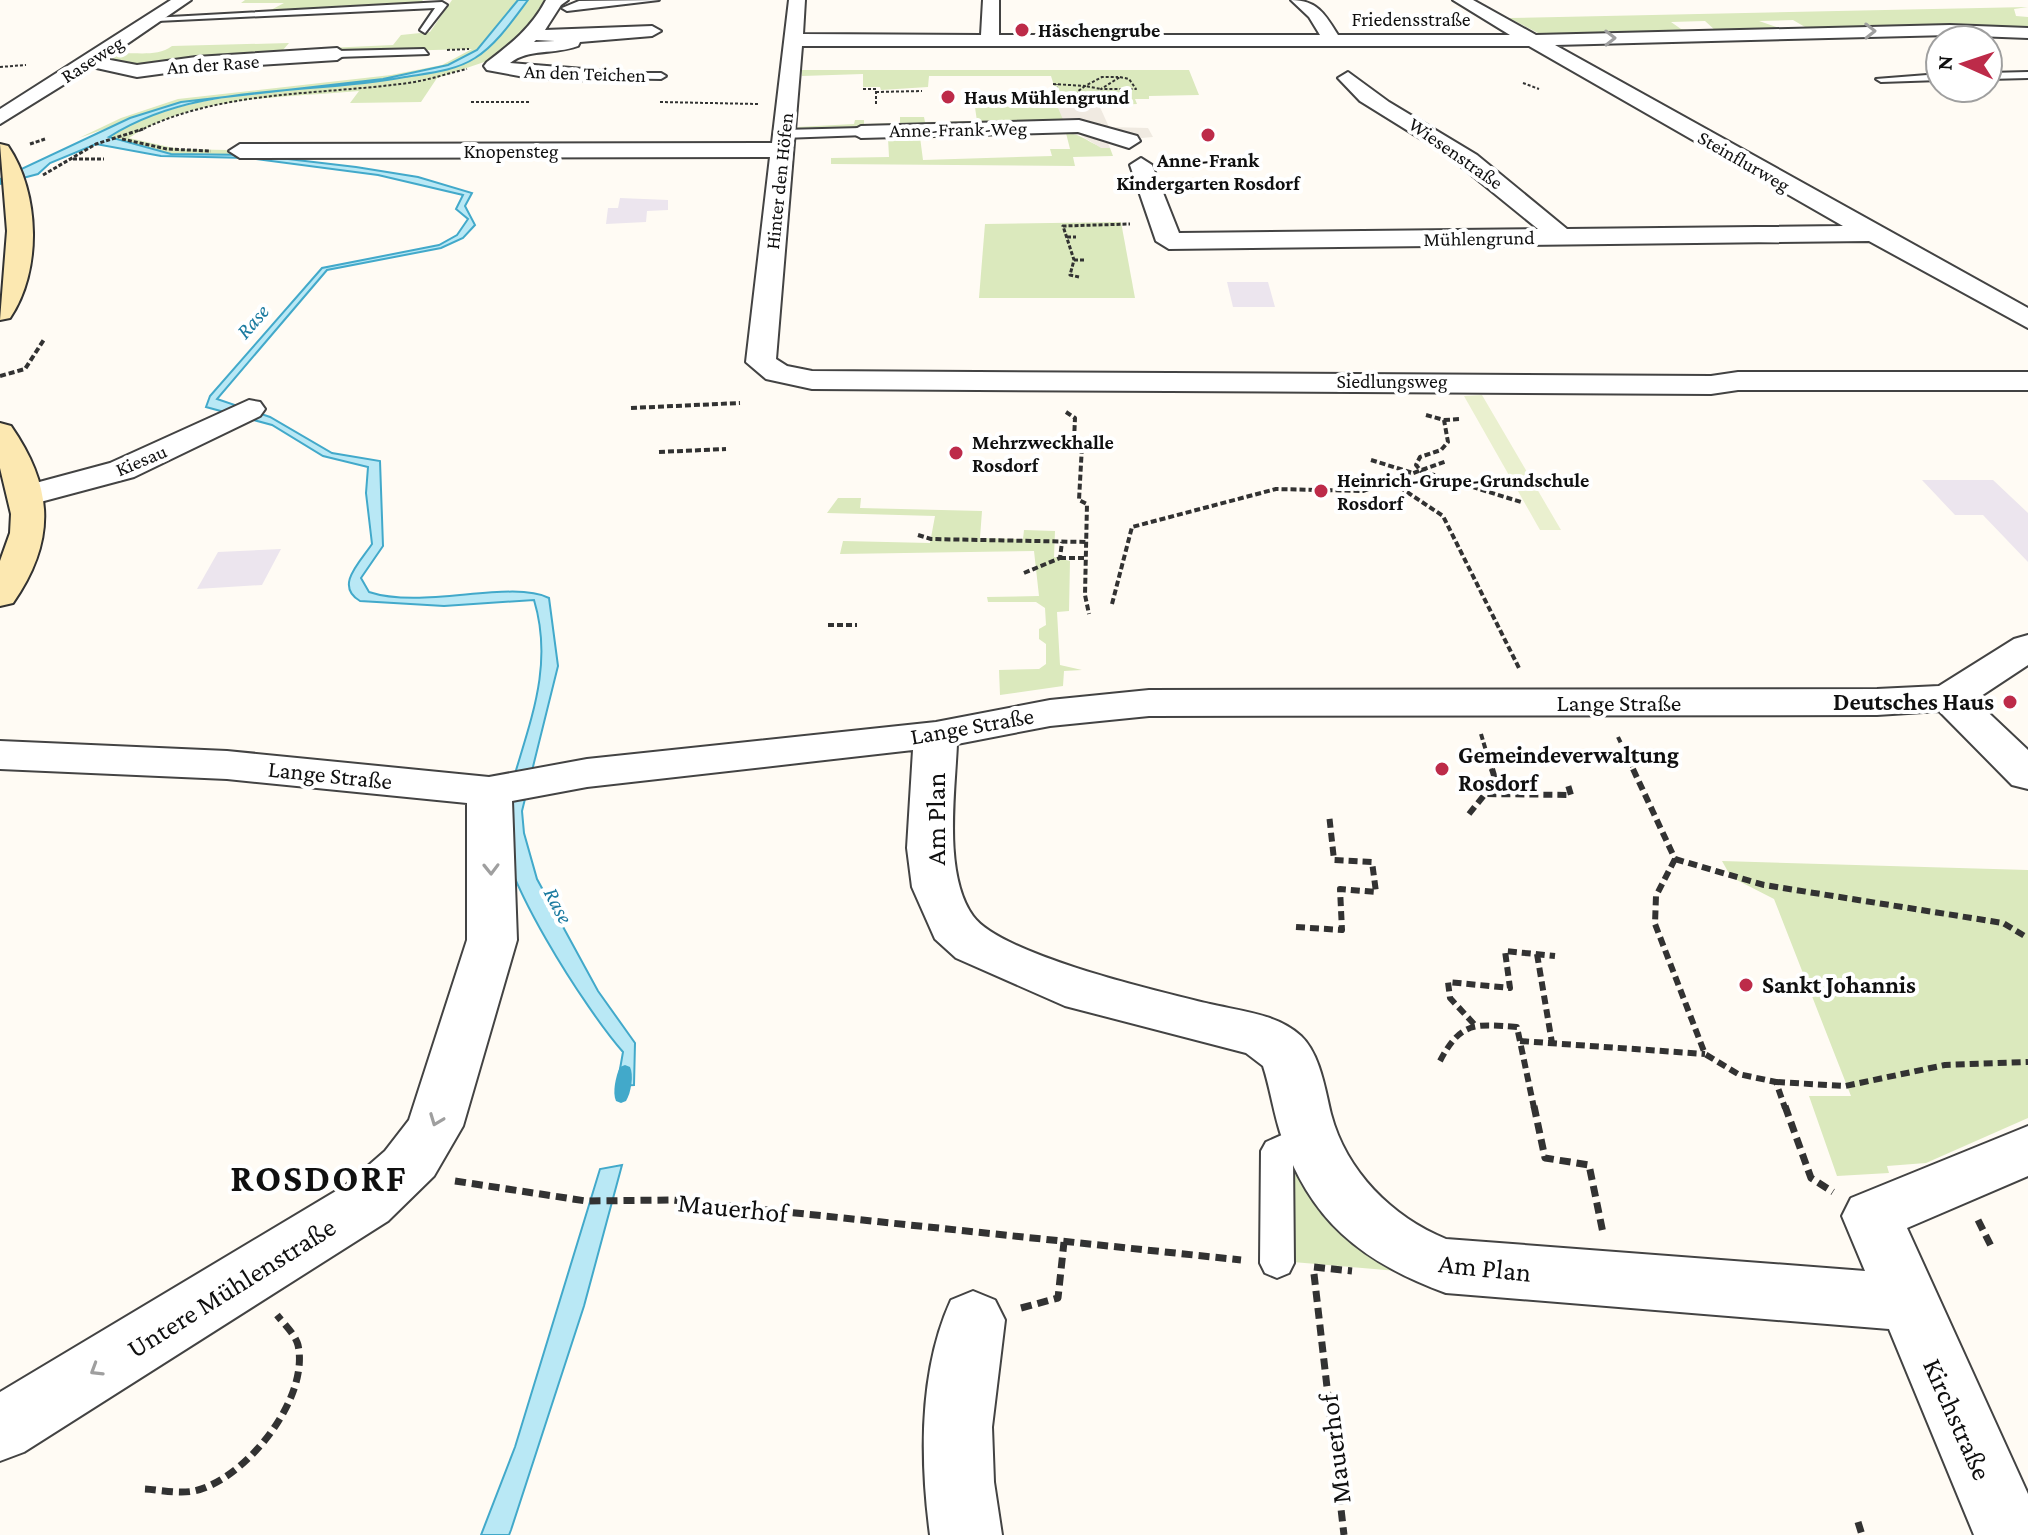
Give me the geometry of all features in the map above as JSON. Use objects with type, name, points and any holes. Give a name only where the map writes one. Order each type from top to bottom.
[{"type":"street","name":"Raseweg","points":[[0,118],[183,0]]},
{"type":"street","name":"Hinter den Höfen","points":[[761,362],[797,0]]},
{"type":"street","points":[[990,41],[991,0]]},
{"type":"street","points":[[1299,0],[1316,14],[1333,41]]},
{"type":"street","name":"Steinflurweg","points":[[1461,0],[2028,320]]},
{"type":"street","name":"An den Teichen","points":[[563,4],[554,1],[526,40],[494,66],[530,72],[601,75]]},
{"type":"street","name":"Friedensstraße","points":[[793,40],[1532,40],[1961,29],[2028,33]]},
{"type":"street","name":"An den Teichen","points":[[526,40],[652,31]]},
{"type":"street","name":"An der Rase","points":[[89,61],[137,71],[196,63],[337,54]]},
{"type":"street","name":"Wiesenstraße","points":[[1348,78],[1356,91],[1419,126],[1478,166],[1560,236]]},
{"type":"street","name":"Anne-Frank-Weg","points":[[861,132],[1079,126],[1129,141]]},
{"type":"street","name":"Knopensteg","points":[[240,151],[782,142]]},
{"type":"street","points":[[1141,165],[1163,223]]},
{"type":"street","points":[[0,312],[16,281],[20,240],[10,174]]},
{"type":"street","name":"Mühlengrund","points":[[1163,223],[1169,241],[1870,233]]},
{"type":"street","name":"Siedlungsweg","points":[[761,362],[777,373],[812,380],[1697,385],[1738,381],[2028,381]]},
{"type":"street","name":"Kiesau","points":[[29,495],[122,470],[241,413]]},
{"type":"street","points":[[0,433],[29,495],[29,529],[18,566],[0,595]]},
{"type":"street","points":[[2028,647],[1949,698],[2028,775]]},
{"type":"street","name":"Lange Straße","points":[[0,755],[227,765],[510,787],[802,747],[936,735],[1050,713],[1149,703],[1602,703],[1949,698]]},
{"type":"street","name":"Am Plan","points":[[936,735],[930,848],[936,887],[953,927],[974,945],[1083,992],[1262,1037],[1285,1054],[1309,1136],[1333,1184],[1375,1229],[1418,1258],[1446,1266],[1906,1302]]},
{"type":"street","name":"Untere Mühlenstraße","points":[[0,1429],[367,1203],[403,1173],[435,1126],[492,940],[510,787]]},
{"type":"street","points":[[1906,1302],[1872,1216],[2028,1150]]},
{"type":"street","name":"Kirchstraße","points":[[1906,1302],[2010,1535]]},
{"type":"street","points":[[966,1535],[960,1504],[961,1378],[973,1320]]},
{"type":"lane","points":[[563,4],[654,0]]},
{"type":"lane","points":[[157,18],[444,2]]},
{"type":"lane","points":[[425,30],[444,2]]},
{"type":"lane","points":[[337,54],[424,52]]},
{"type":"lane","name":"An den Teichen","points":[[601,75],[661,76]]},
{"type":"lane","points":[[2004,76],[2028,75]]},
{"type":"lane","points":[[1881,79],[1924,78]]},
{"type":"lane","name":"Anne-Frank-Weg","points":[[782,142],[861,132]]},
{"type":"lane","points":[[1277,1263],[1277,1151],[1309,1136]]},
{"type":"path","points":[[72,159],[96,144],[119,139],[171,115],[225,103],[405,84],[474,67]]},
{"type":"path","points":[[1053,84],[1085,86],[1101,89],[1136,89],[1129,79],[1102,77],[1085,86],[1075,96],[1078,106]]},
{"type":"path","points":[[1101,89],[1120,77]]},
{"type":"path","points":[[1523,83],[1539,89]]},
{"type":"path","points":[[863,89],[876,89],[876,106]]},
{"type":"path","points":[[876,92],[922,91]]},
{"type":"path","points":[[471,102],[538,102]]},
{"type":"path","points":[[119,139],[178,151],[240,151]]},
{"type":"path","points":[[10,174],[72,159],[103,160]]},
{"type":"path","points":[[1079,277],[1070,275],[1074,260],[1063,226],[1163,223]]},
{"type":"path","points":[[1067,237],[1076,237]]},
{"type":"path","points":[[1074,260],[1084,260]]},
{"type":"path","points":[[0,376],[25,369],[45,338]]},
{"type":"path","points":[[1046,380],[1044,399],[1075,418],[1074,441],[1082,446],[1079,500],[1087,504],[1089,614]]},
{"type":"path","points":[[631,408],[740,403]]},
{"type":"path","points":[[1417,413],[1444,420],[1461,419]]},
{"type":"path","points":[[1444,420],[1448,442],[1441,450],[1420,457],[1416,465],[1421,471],[1464,481],[1482,493],[1521,502]]},
{"type":"path","points":[[659,452],[726,449]]},
{"type":"path","points":[[1371,460],[1414,473]]},
{"type":"path","points":[[1112,604],[1132,527],[1276,489],[1363,491],[1447,461]]},
{"type":"path","points":[[1391,481],[1433,506],[1443,516],[1536,703]]},
{"type":"path","points":[[918,535],[931,539],[1086,542]]},
{"type":"path","points":[[1060,558],[1062,542]]},
{"type":"path","points":[[1024,573],[1060,558],[1086,558]]},
{"type":"path","points":[[828,625],[857,625]]},
{"type":"path","points":[[1470,703],[1500,795]]},
{"type":"path","points":[[1602,703],[1675,859],[1764,885],[2003,923],[2028,938]]},
{"type":"path","points":[[1469,814],[1485,794],[1571,795],[1568,785]]},
{"type":"path","points":[[1296,927],[1342,930],[1340,889],[1376,892],[1372,862],[1334,860],[1329,814]]},
{"type":"path","points":[[1675,859],[1656,896],[1655,924],[1705,1054]]},
{"type":"path","points":[[1474,1024],[1450,998],[1448,982],[1510,988],[1505,951],[1555,956]]},
{"type":"path","points":[[1537,954],[1552,1043]]},
{"type":"path","points":[[1440,1061],[1452,1038],[1474,1024],[1517,1027],[1545,1158],[1589,1165],[1614,1279]]},
{"type":"path","points":[[1520,1041],[1705,1054],[1738,1074],[1776,1082],[1845,1086],[1945,1065],[2028,1062]]},
{"type":"path","points":[[1776,1082],[1811,1178]]},
{"type":"path","name":"Mauerhof","points":[[403,1173],[586,1201],[673,1200],[1397,1276],[1418,1258]]},
{"type":"path","points":[[973,1320],[1058,1298],[1064,1242]]},
{"type":"path","name":"Mauerhof","points":[[1313,1267],[1344,1535]]},
{"type":"path","points":[[145,1489],[194,1491],[235,1472],[259,1449],[289,1399],[297,1368],[298,1346],[290,1331],[245,1278]]},
{"type":"path","points":[[1858,1522],[1862,1535]]},
{"type":"shaded area","points":[[1062,101],[1087,101],[1089,106],[1099,105],[1109,127],[1148,128],[1153,137],[1107,141],[1110,148],[1101,148],[1077,133],[1055,134],[1052,125],[1065,124],[1058,108]]},
{"type":"shaded area","points":[[620,198],[668,200],[668,210],[647,211],[646,222],[606,224],[608,208],[618,208]]},
{"type":"shaded area","points":[[1227,282],[1268,282],[1275,307],[1233,307]]},
{"type":"shaded area","points":[[1922,480],[1993,480],[2028,513],[2028,562],[1983,515],[1955,515]]},
{"type":"shaded area","points":[[281,549],[262,585],[197,589],[218,552]]},
{"type":"green space","points":[[245,0],[423,0],[420,4],[269,11],[284,3],[241,3]]},
{"type":"green space","points":[[452,0],[518,0],[477,50],[448,65],[383,79],[181,102],[79,138],[121,118],[178,99],[391,75],[442,65],[472,49],[316,53],[144,67],[104,60],[112,56],[156,53],[172,46],[289,43],[283,50],[393,45],[401,35],[430,32]]},
{"type":"green space","points":[[528,0],[547,0],[538,17],[499,57],[437,78],[421,102],[350,103],[359,91],[240,101],[182,114],[129,138],[178,149],[227,150],[231,153],[229,155],[171,154],[108,137],[142,120],[215,99],[367,83],[458,66],[490,46]]},
{"type":"green space","points":[[2028,7],[2014,9],[2016,16],[2028,17],[2028,31],[2004,27],[2004,24],[1803,30],[1805,27],[1793,20],[1759,21],[1788,31],[1716,31],[1705,21],[1671,22],[1681,29],[1701,32],[1542,35],[1509,18]]},
{"type":"green space","points":[[802,70],[1189,70],[1199,95],[1149,96],[1149,99],[1135,99],[1137,104],[1089,106],[1086,101],[1062,101],[1058,106],[1066,124],[797,130],[797,127],[854,124],[855,120],[864,120],[864,124],[900,123],[900,117],[924,117],[925,122],[977,121],[973,94],[1056,92],[1051,76],[929,76],[928,87],[881,90],[880,87],[863,87],[863,74],[802,76]]},
{"type":"green space","points":[[1066,133],[1110,148],[1113,156],[1073,157],[1075,166],[831,164],[831,158],[889,157],[888,138],[920,137],[923,160],[1052,156],[1050,149],[1070,149]]},
{"type":"green space","points":[[1121,222],[1135,298],[979,298],[985,224]]},
{"type":"green space","points":[[1482,395],[1561,530],[1540,530],[1464,396]]},
{"type":"green space","points":[[838,498],[861,498],[860,508],[982,511],[980,538],[1023,539],[1024,530],[1055,531],[1054,557],[1070,561],[1069,611],[1057,612],[1060,665],[1082,670],[1064,671],[1063,686],[1000,695],[999,670],[1039,669],[1046,664],[1046,644],[1039,639],[1039,629],[1046,625],[1045,608],[1036,602],[988,602],[987,597],[1039,596],[1034,551],[840,554],[843,541],[930,543],[935,516],[827,513]]},
{"type":"green space","points":[[1722,861],[2028,870],[2028,1118],[1926,1163],[1887,1166],[1889,1173],[1837,1176],[1809,1096],[1851,1096],[1774,899],[1731,877]]},
{"type":"green space","points":[[1290,1172],[1304,1173],[1397,1271],[1293,1262]]},
{"type":"water","points":[[518,0],[528,0],[490,46],[459,66],[368,83],[284,90],[383,79],[448,65],[477,50]]},
{"type":"water","points":[[212,99],[143,119],[109,137],[171,154],[254,155],[356,167],[418,177],[472,193],[465,206],[475,225],[463,238],[441,248],[327,270],[217,399],[270,417],[332,453],[380,461],[383,546],[361,578],[369,592],[415,598],[512,592],[549,598],[558,666],[522,811],[524,833],[537,879],[598,991],[635,1043],[634,1085],[617,1086],[623,1052],[588,1006],[546,940],[512,870],[503,841],[502,813],[533,711],[541,668],[539,623],[534,600],[444,606],[360,601],[349,588],[349,581],[372,544],[366,493],[368,467],[323,456],[272,425],[206,407],[210,396],[322,268],[439,245],[457,235],[468,219],[456,209],[463,195],[378,175],[248,158],[161,156],[96,144],[50,163],[38,174],[0,184],[0,179],[130,118],[181,102]]},
{"type":"water","points":[[622,1165],[584,1306],[511,1530],[509,1535],[481,1535],[515,1447],[600,1169]]},
{"type":"waterway","name":"Rase","points":[[621,1097],[625,1071]]},
{"type":"place","name":"Häschengrube","points":[[1022,30]]},
{"type":"place","name":"Haus Mühlengrund","points":[[948,97]]},
{"type":"place","name":"Anne-Frank Kindergarten Rosdorf","points":[[1208,135]]},
{"type":"place","name":"Mehrzweckhalle Rosdorf","points":[[956,453]]},
{"type":"place","name":"Heinrich-Grupe-Grundschule Rosdorf","points":[[1321,491]]},
{"type":"place","name":"Deutsches Haus","points":[[2010,702]]},
{"type":"place","name":"Gemeindeverwaltung Rosdorf","points":[[1442,769]]},
{"type":"place","name":"Sankt Johannis","points":[[1746,985]]},
{"type":"district","name":"ROSDORF","points":[[319,1178]]}]
